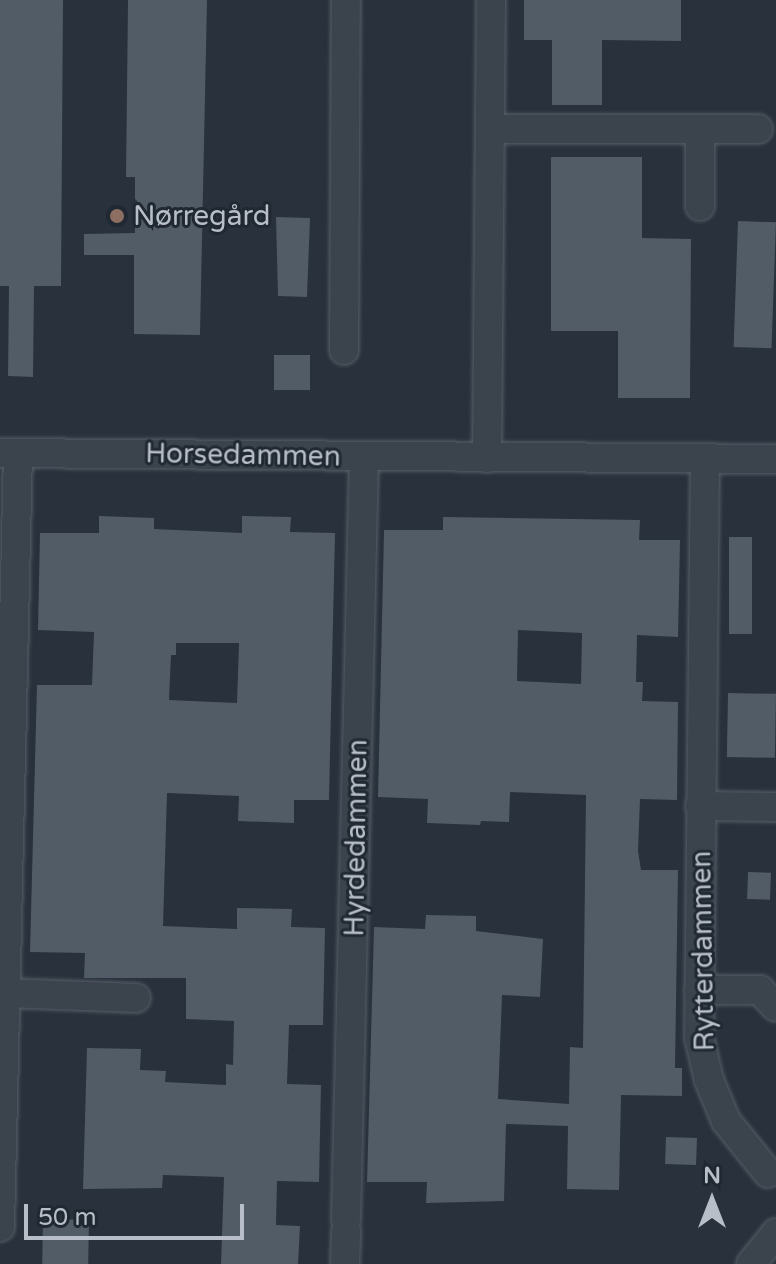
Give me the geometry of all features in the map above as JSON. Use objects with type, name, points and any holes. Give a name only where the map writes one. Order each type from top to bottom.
[{"type":"street","points":[[330,0],[330,97],[346,106]]},
{"type":"street","points":[[344,350],[346,0]]},
{"type":"street","points":[[487,458],[491,0]]},
{"type":"street","points":[[490,129],[758,129]]},
{"type":"street","points":[[700,129],[700,206]]},
{"type":"street","points":[[0,1227],[7,993],[5,844],[9,453]]},
{"type":"street","name":"Horsedammen","points":[[9,453],[776,459]]},
{"type":"street","name":"Hyrdedammen","points":[[345,1264],[364,456]]},
{"type":"street","name":"Rytterdammen","points":[[705,459],[699,1037],[709,1080],[726,1121],[768,1173]]},
{"type":"street","points":[[700,806],[776,807]]},
{"type":"street","points":[[699,990],[760,990],[776,1007]]},
{"type":"street","points":[[7,993],[136,998]]},
{"type":"street","points":[[751,1264],[776,1233]]},
{"type":"building","points":[[0,0],[63,0],[61,286],[34,286],[33,377],[8,376],[9,286],[0,286]]},
{"type":"building","points":[[128,0],[207,0],[200,335],[134,334],[134,255],[84,255],[84,234],[135,233],[135,177],[126,177]]},
{"type":"building","points":[[524,0],[681,0],[681,41],[602,40],[602,105],[552,105],[552,40],[524,40]]},
{"type":"building","points":[[551,157],[642,157],[642,238],[691,239],[690,398],[618,398],[618,331],[551,331]]},
{"type":"building","points":[[276,217],[310,218],[307,297],[278,296]]},
{"type":"building","points":[[738,221],[776,222],[772,348],[734,347]]},
{"type":"building","points":[[274,355],[310,355],[310,390],[274,390]]},
{"type":"building","points":[[99,516],[154,518],[154,529],[242,533],[242,516],[291,517],[290,532],[335,533],[329,800],[294,800],[294,823],[238,821],[239,796],[167,793],[163,926],[237,929],[237,908],[292,909],[291,927],[325,928],[323,1025],[289,1025],[287,1084],[321,1085],[319,1182],[277,1181],[276,1225],[300,1226],[298,1264],[221,1264],[224,1177],[163,1175],[162,1188],[83,1189],[87,1048],[141,1049],[140,1070],[166,1071],[165,1082],[226,1085],[226,1064],[233,1065],[234,1021],[186,1019],[186,978],[84,978],[85,953],[30,952],[37,685],[92,685],[94,632],[38,630],[40,533],[99,533]],"holes":[[[176,643],[239,643],[237,703],[169,700],[171,655],[176,655]]]},
{"type":"building","points":[[443,517],[640,520],[639,540],[680,540],[678,637],[637,635],[636,682],[643,682],[642,701],[678,702],[677,800],[640,799],[638,851],[641,870],[678,870],[675,1068],[682,1068],[682,1096],[621,1095],[619,1190],[567,1189],[568,1126],[506,1124],[504,1201],[426,1203],[427,1182],[367,1182],[374,927],[425,929],[426,915],[476,916],[476,931],[543,939],[540,997],[502,995],[498,1099],[569,1104],[570,1047],[583,1048],[586,795],[510,792],[509,822],[481,821],[480,825],[427,823],[428,799],[378,797],[384,530],[443,530]],"holes":[[[518,630],[582,633],[581,684],[517,681]]]},
{"type":"building","points":[[729,537],[752,537],[752,634],[729,634]]},
{"type":"building","points":[[728,693],[776,694],[775,758],[727,757]]},
{"type":"building","points":[[748,872],[771,873],[770,900],[747,899]]},
{"type":"building","points":[[666,1137],[697,1138],[696,1165],[665,1164]]},
{"type":"building","points":[[43,1219],[89,1220],[88,1264],[42,1264]]},
{"type":"place","name":"Nørregård","points":[[117,216]]}]
